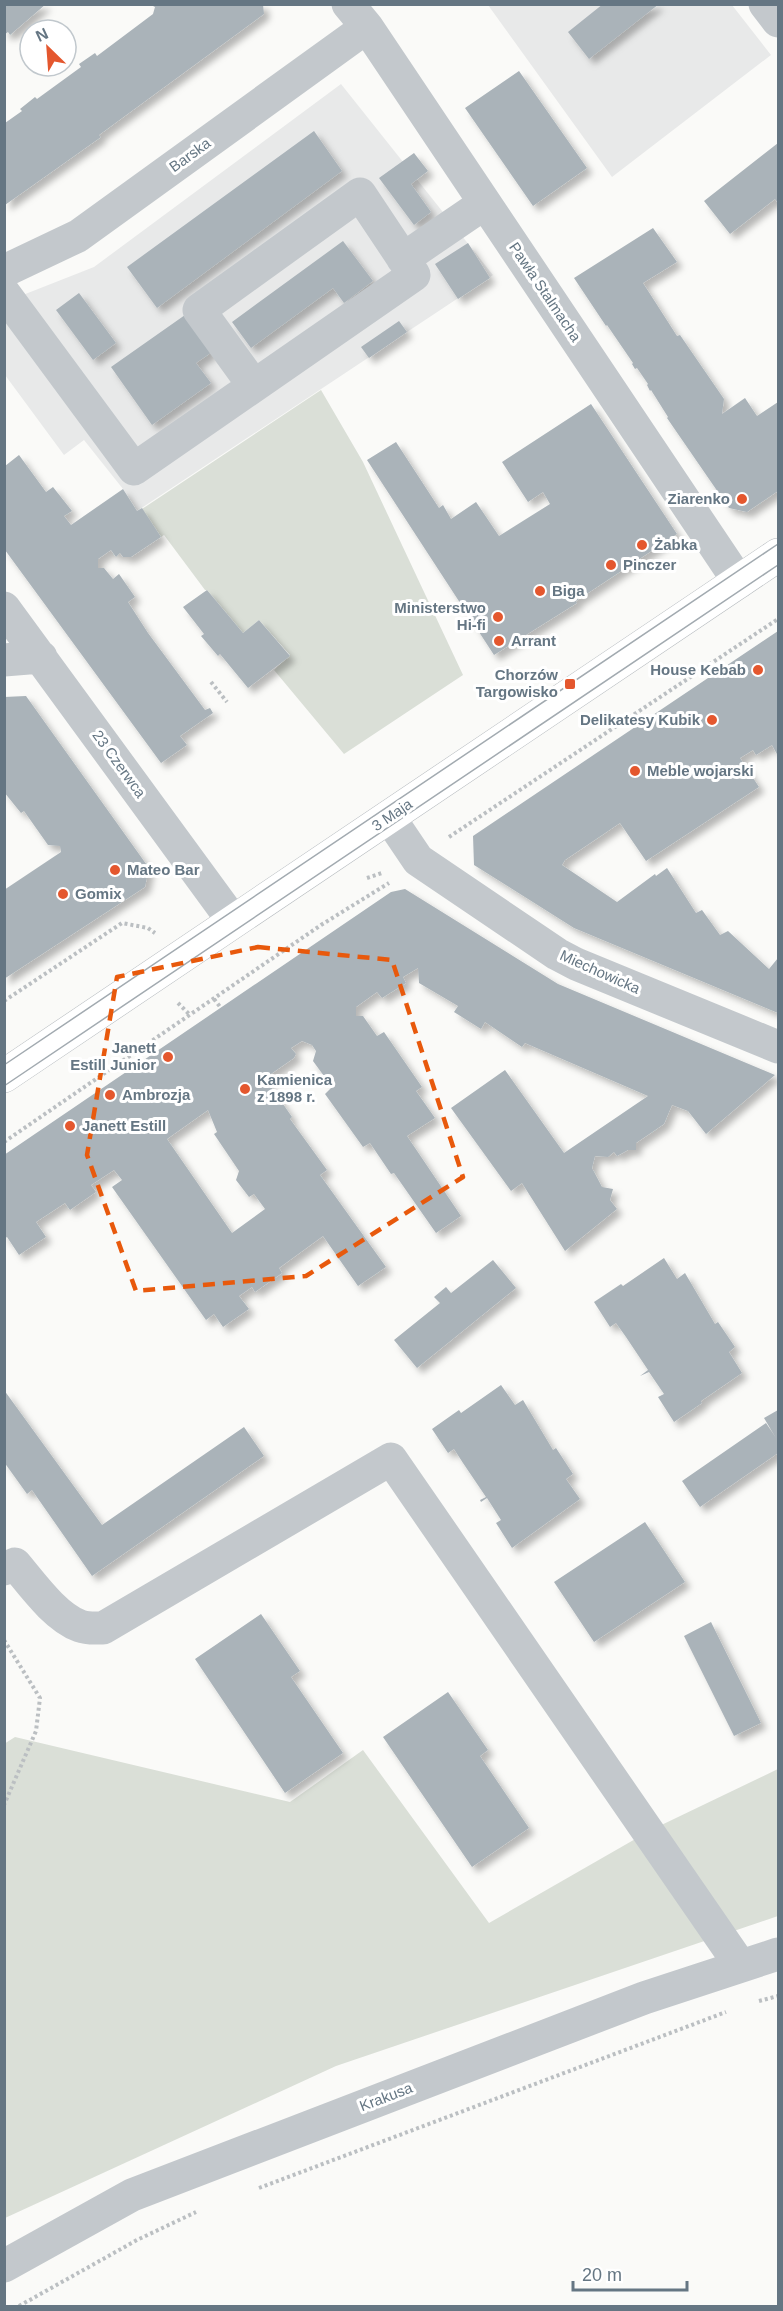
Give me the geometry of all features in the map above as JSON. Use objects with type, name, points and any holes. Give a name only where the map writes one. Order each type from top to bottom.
[{"type":"main road","name":"3 Maja","points":[[4,1076],[778,555]]},
{"type":"street","points":[[765,4],[778,21]]},
{"type":"street","name":"Pawła Stalmacha","points":[[358,16],[739,582]]},
{"type":"street","name":"Barska","points":[[4,272],[78,236],[358,16]]},
{"type":"street","points":[[4,292],[134,469],[254,386],[414,275],[360,194],[199,310],[254,386]]},
{"type":"street","points":[[403,259],[486,203]]},
{"type":"street","name":"23 Czerwca","points":[[4,608],[233,921]]},
{"type":"street","points":[[4,660],[40,657]]},
{"type":"street","name":"Miechowicka","points":[[389,817],[418,860],[557,954],[778,1047]]},
{"type":"street","points":[[4,1569],[15,1564],[65,1618],[90,1629],[103,1628],[391,1459],[740,1965]]},
{"type":"street","name":"Krakusa","points":[[4,2266],[132,2195],[644,1998],[778,1954]]},
{"type":"path","points":[[453,836],[778,619]]},
{"type":"path","points":[[211,682],[227,702]]},
{"type":"path","points":[[4,1142],[321,925],[385,885],[396,881]]},
{"type":"path","points":[[4,1001],[122,923],[148,928],[161,938]]},
{"type":"path","points":[[214,999],[221,1008]]},
{"type":"path","points":[[4,1640],[40,1698],[36,1731],[4,1805]]},
{"type":"path","points":[[749,2004],[778,1996]]},
{"type":"path","points":[[252,2191],[729,2011]]},
{"type":"path","points":[[19,2307],[136,2240],[201,2210]]},
{"type":"highlighted area","points":[[258,947],[392,960],[463,1177],[306,1276],[136,1291],[87,1155],[117,977]]},
{"type":"shaded area","points":[[488,5],[732,5],[771,55],[612,177]]},
{"type":"shaded area","points":[[341,84],[493,275],[137,511],[123,489],[84,440],[64,455],[5,375],[5,302],[94,267]]},
{"type":"shaded area","points":[[321,390],[363,462],[463,675],[344,754],[274,670],[290,655],[259,620],[243,633],[205,590],[164,535],[161,537],[142,509]]},
{"type":"shaded area","points":[[15,1737],[290,1802],[363,1750],[489,1923],[651,1830],[778,1769],[778,1916],[336,2066],[5,2218],[4,1744]]},
{"type":"building","points":[[4,4],[46,4],[30,18],[18,18],[18,28],[10,35],[8,32],[4,35]]},
{"type":"building","points":[[149,4],[263,4],[264,14],[99,135],[101,137],[5,205],[5,123],[22,111],[20,109],[35,97],[37,99],[66,78],[78,78],[78,69],[81,67],[79,64],[95,53],[97,56],[153,14],[155,7]]},
{"type":"building","points":[[603,4],[659,4],[589,59],[568,32]]},
{"type":"building","points":[[519,71],[587,168],[533,206],[465,108]]},
{"type":"building","points":[[314,131],[342,171],[157,308],[127,267]]},
{"type":"building","points":[[778,143],[778,203],[775,199],[730,234],[704,201]]},
{"type":"building","points":[[414,153],[428,171],[411,184],[431,212],[414,225],[379,178]]},
{"type":"building","points":[[653,228],[677,262],[643,283],[677,336],[680,335],[724,399],[722,414],[745,398],[757,416],[778,402],[778,491],[747,512],[729,508],[667,418],[648,384],[637,368],[635,369],[574,278]]},
{"type":"building","points":[[343,241],[373,281],[344,303],[333,288],[251,348],[232,322]]},
{"type":"building","points":[[468,243],[490,278],[458,299],[435,264]]},
{"type":"building","points":[[79,293],[116,343],[93,360],[56,310]]},
{"type":"building","points":[[185,315],[212,352],[196,363],[211,383],[152,425],[111,367]]},
{"type":"building","points":[[399,321],[407,332],[369,358],[361,347]]},
{"type":"building","points":[[591,404],[677,534],[576,601],[577,603],[494,655],[367,460],[396,442],[439,508],[443,505],[451,519],[476,502],[499,536],[550,504],[543,492],[528,502],[502,462]]},
{"type":"building","points":[[19,455],[46,492],[53,487],[72,511],[64,516],[71,525],[123,489],[137,511],[142,508],[161,537],[131,557],[123,557],[120,553],[116,557],[111,550],[98,559],[98,568],[104,568],[113,579],[119,574],[135,597],[128,602],[148,633],[205,710],[210,708],[213,713],[180,736],[187,745],[161,763],[5,550],[5,466]]},
{"type":"building","points":[[207,590],[243,633],[259,620],[290,656],[248,688],[220,654],[218,656],[201,636],[204,634],[183,607]]},
{"type":"building","points":[[778,631],[778,756],[772,745],[756,755],[753,750],[740,758],[759,787],[646,861],[620,823],[565,860],[562,865],[617,902],[667,868],[696,913],[702,910],[720,935],[728,931],[769,969],[778,958],[778,1013],[574,928],[474,865],[473,836]]},
{"type":"building","points":[[26,696],[149,868],[145,887],[4,979],[4,890],[61,852],[60,846],[48,845],[24,811],[21,813],[4,792],[4,697]]},
{"type":"building","points":[[405,889],[558,984],[775,1075],[706,1134],[688,1111],[672,1105],[664,1124],[636,1143],[636,1150],[628,1150],[617,1156],[614,1152],[608,1157],[595,1156],[592,1168],[602,1187],[613,1189],[610,1200],[617,1209],[565,1251],[522,1183],[511,1191],[451,1108],[505,1070],[564,1153],[648,1096],[525,1043],[522,1047],[485,1022],[481,1029],[454,1012],[458,1006],[419,983],[418,968],[403,977],[406,983],[382,998],[377,992],[356,1007],[356,1016],[363,1016],[377,1036],[384,1032],[422,1087],[416,1091],[435,1118],[407,1136],[461,1216],[436,1233],[394,1173],[391,1174],[370,1143],[363,1147],[325,1094],[332,1087],[313,1061],[316,1051],[312,1045],[302,1041],[291,1048],[296,1054],[294,1058],[265,1078],[292,1117],[290,1119],[327,1170],[320,1175],[386,1267],[358,1286],[323,1236],[279,1268],[282,1273],[255,1292],[252,1287],[239,1296],[249,1309],[223,1327],[214,1314],[206,1320],[112,1187],[122,1180],[114,1170],[91,1185],[96,1192],[70,1210],[65,1203],[36,1222],[46,1237],[19,1255],[7,1237],[4,1239],[4,1155],[391,892]],"holes":[[[208,1110],[217,1132],[214,1134],[239,1171],[236,1180],[249,1197],[254,1194],[265,1209],[232,1233],[167,1139]]]},
{"type":"building","points":[[664,1258],[677,1279],[685,1273],[715,1324],[718,1322],[735,1347],[729,1352],[742,1373],[674,1422],[658,1397],[664,1394],[649,1372],[640,1376],[648,1370],[616,1323],[610,1327],[594,1302],[621,1284],[623,1286]]},
{"type":"building","points":[[493,1260],[516,1288],[417,1368],[394,1340],[440,1303],[434,1297],[446,1287],[451,1293]]},
{"type":"building","points":[[501,1385],[515,1405],[523,1400],[553,1450],[556,1448],[573,1474],[566,1479],[580,1499],[512,1548],[496,1523],[501,1520],[487,1498],[481,1502],[480,1500],[486,1497],[454,1449],[448,1453],[432,1429],[459,1410],[461,1413]]},
{"type":"building","points":[[4,1390],[102,1525],[244,1427],[264,1456],[92,1576],[32,1490],[27,1494],[4,1462]]},
{"type":"building","points":[[778,1410],[778,1453],[700,1507],[682,1481],[766,1423],[776,1438],[764,1418]]},
{"type":"building","points":[[645,1522],[685,1582],[594,1642],[554,1582]]},
{"type":"building","points":[[261,1614],[300,1671],[291,1677],[343,1753],[285,1793],[195,1659]]},
{"type":"building","points":[[711,1622],[761,1723],[734,1736],[684,1636]]},
{"type":"building","points":[[448,1692],[488,1750],[480,1756],[529,1828],[472,1867],[383,1737]]},
{"type":"tram line","points":[[4,1065],[778,544]]},
{"type":"tram line","points":[[4,1086],[778,565]]},
{"type":"place","name":"Ziarenko","points":[[742,499]]},
{"type":"place","name":"Żabka","points":[[642,545]]},
{"type":"place","name":"Pinczer","points":[[611,565]]},
{"type":"place","name":"Biga","points":[[540,591]]},
{"type":"place","name":"Ministerstwo Hi-fi","points":[[498,617]]},
{"type":"place","name":"Arrant","points":[[499,641]]},
{"type":"place","name":"House Kebab","points":[[758,670]]},
{"type":"place","name":"Chorzów Targowisko","points":[[570,684]]},
{"type":"place","name":"Delikatesy Kubik","points":[[712,720]]},
{"type":"place","name":"Meble wojarski","points":[[635,771]]},
{"type":"place","name":"Mateo Bar","points":[[115,870]]},
{"type":"place","name":"Gomix","points":[[63,894]]},
{"type":"place","name":"Janett Estill Junior","points":[[168,1057]]},
{"type":"place","name":"Kamienica z 1898 r.","points":[[245,1089]]},
{"type":"place","name":"Ambrozja","points":[[110,1095]]},
{"type":"place","name":"Janett Estill","points":[[70,1126]]}]
